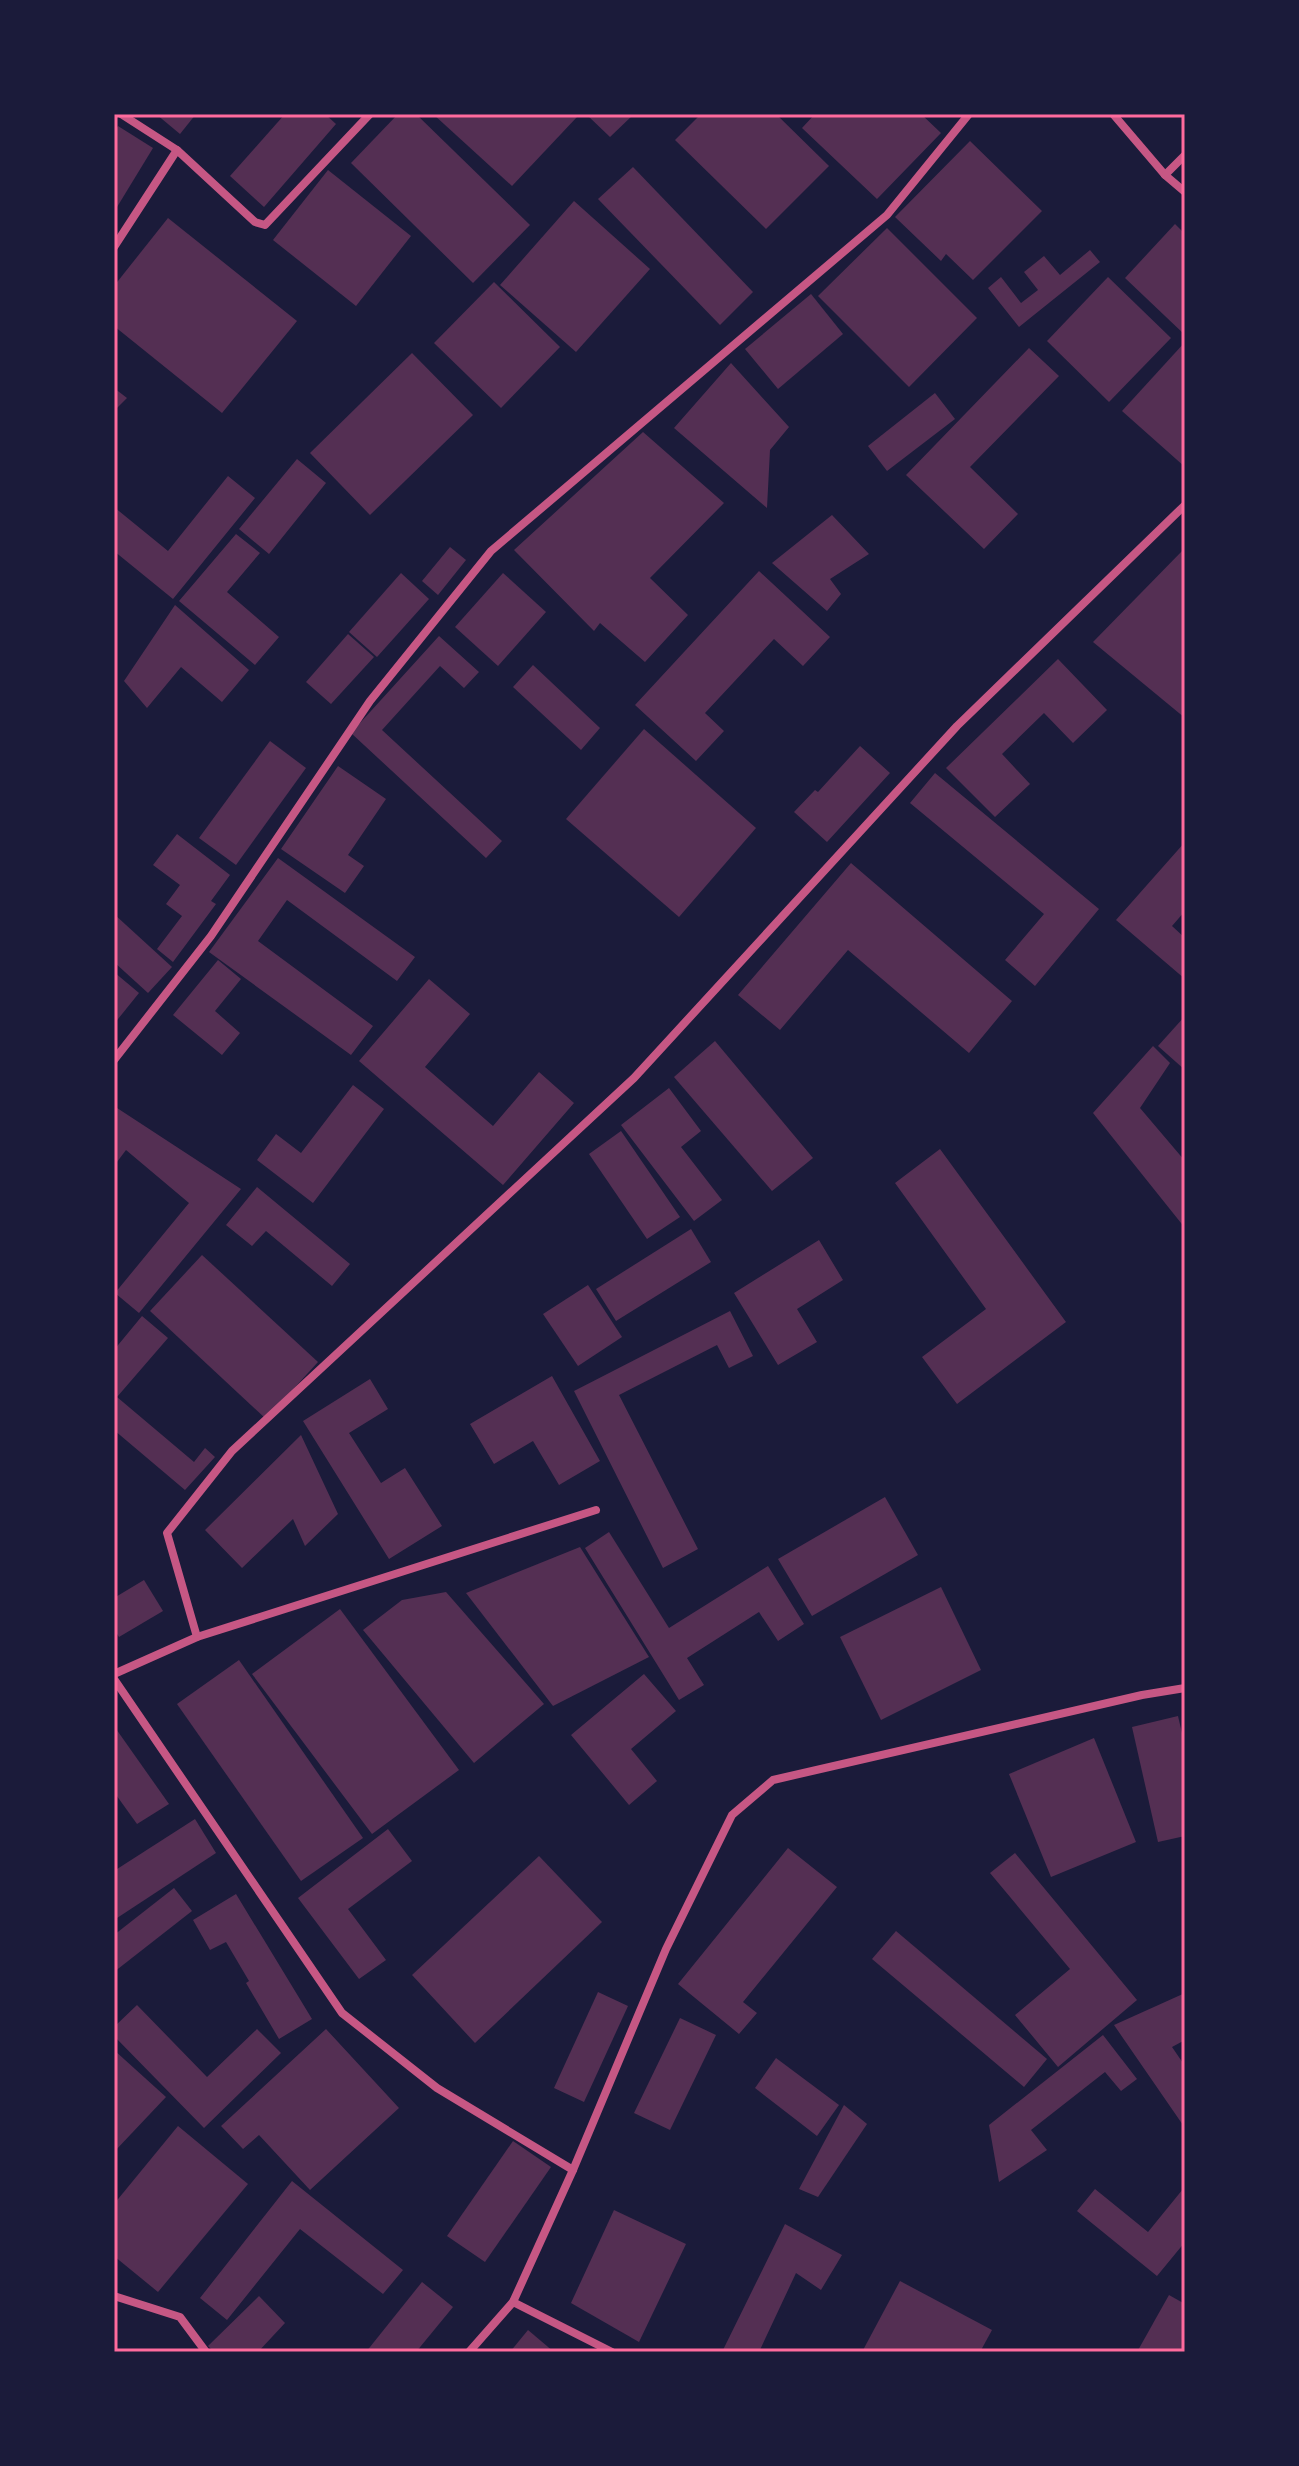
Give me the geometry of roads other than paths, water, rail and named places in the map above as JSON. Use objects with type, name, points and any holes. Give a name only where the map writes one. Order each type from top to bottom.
[{"type":"street","points":[[121,114],[177,150],[255,222],[265,225],[370,114]]},
{"type":"street","points":[[114,1060],[211,936],[370,701],[491,551],[887,215],[969,114]]},
{"type":"street","points":[[1113,114],[1165,175],[1185,192]]},
{"type":"street","points":[[114,247],[177,150]]},
{"type":"street","points":[[1165,175],[1185,155]]},
{"type":"street","points":[[197,1637],[167,1533],[232,1451],[634,1078],[957,726],[1185,505]]},
{"type":"street","points":[[573,2170],[437,2088],[342,2013],[114,1676],[197,1637],[596,1510]]},
{"type":"street","points":[[469,2352],[513,2302],[573,2170],[666,1949],[732,1815],[773,1780],[1142,1695],[1185,1688]]},
{"type":"street","points":[[114,2296],[180,2317],[206,2352]]},
{"type":"street","points":[[513,2302],[612,2352]]}]
